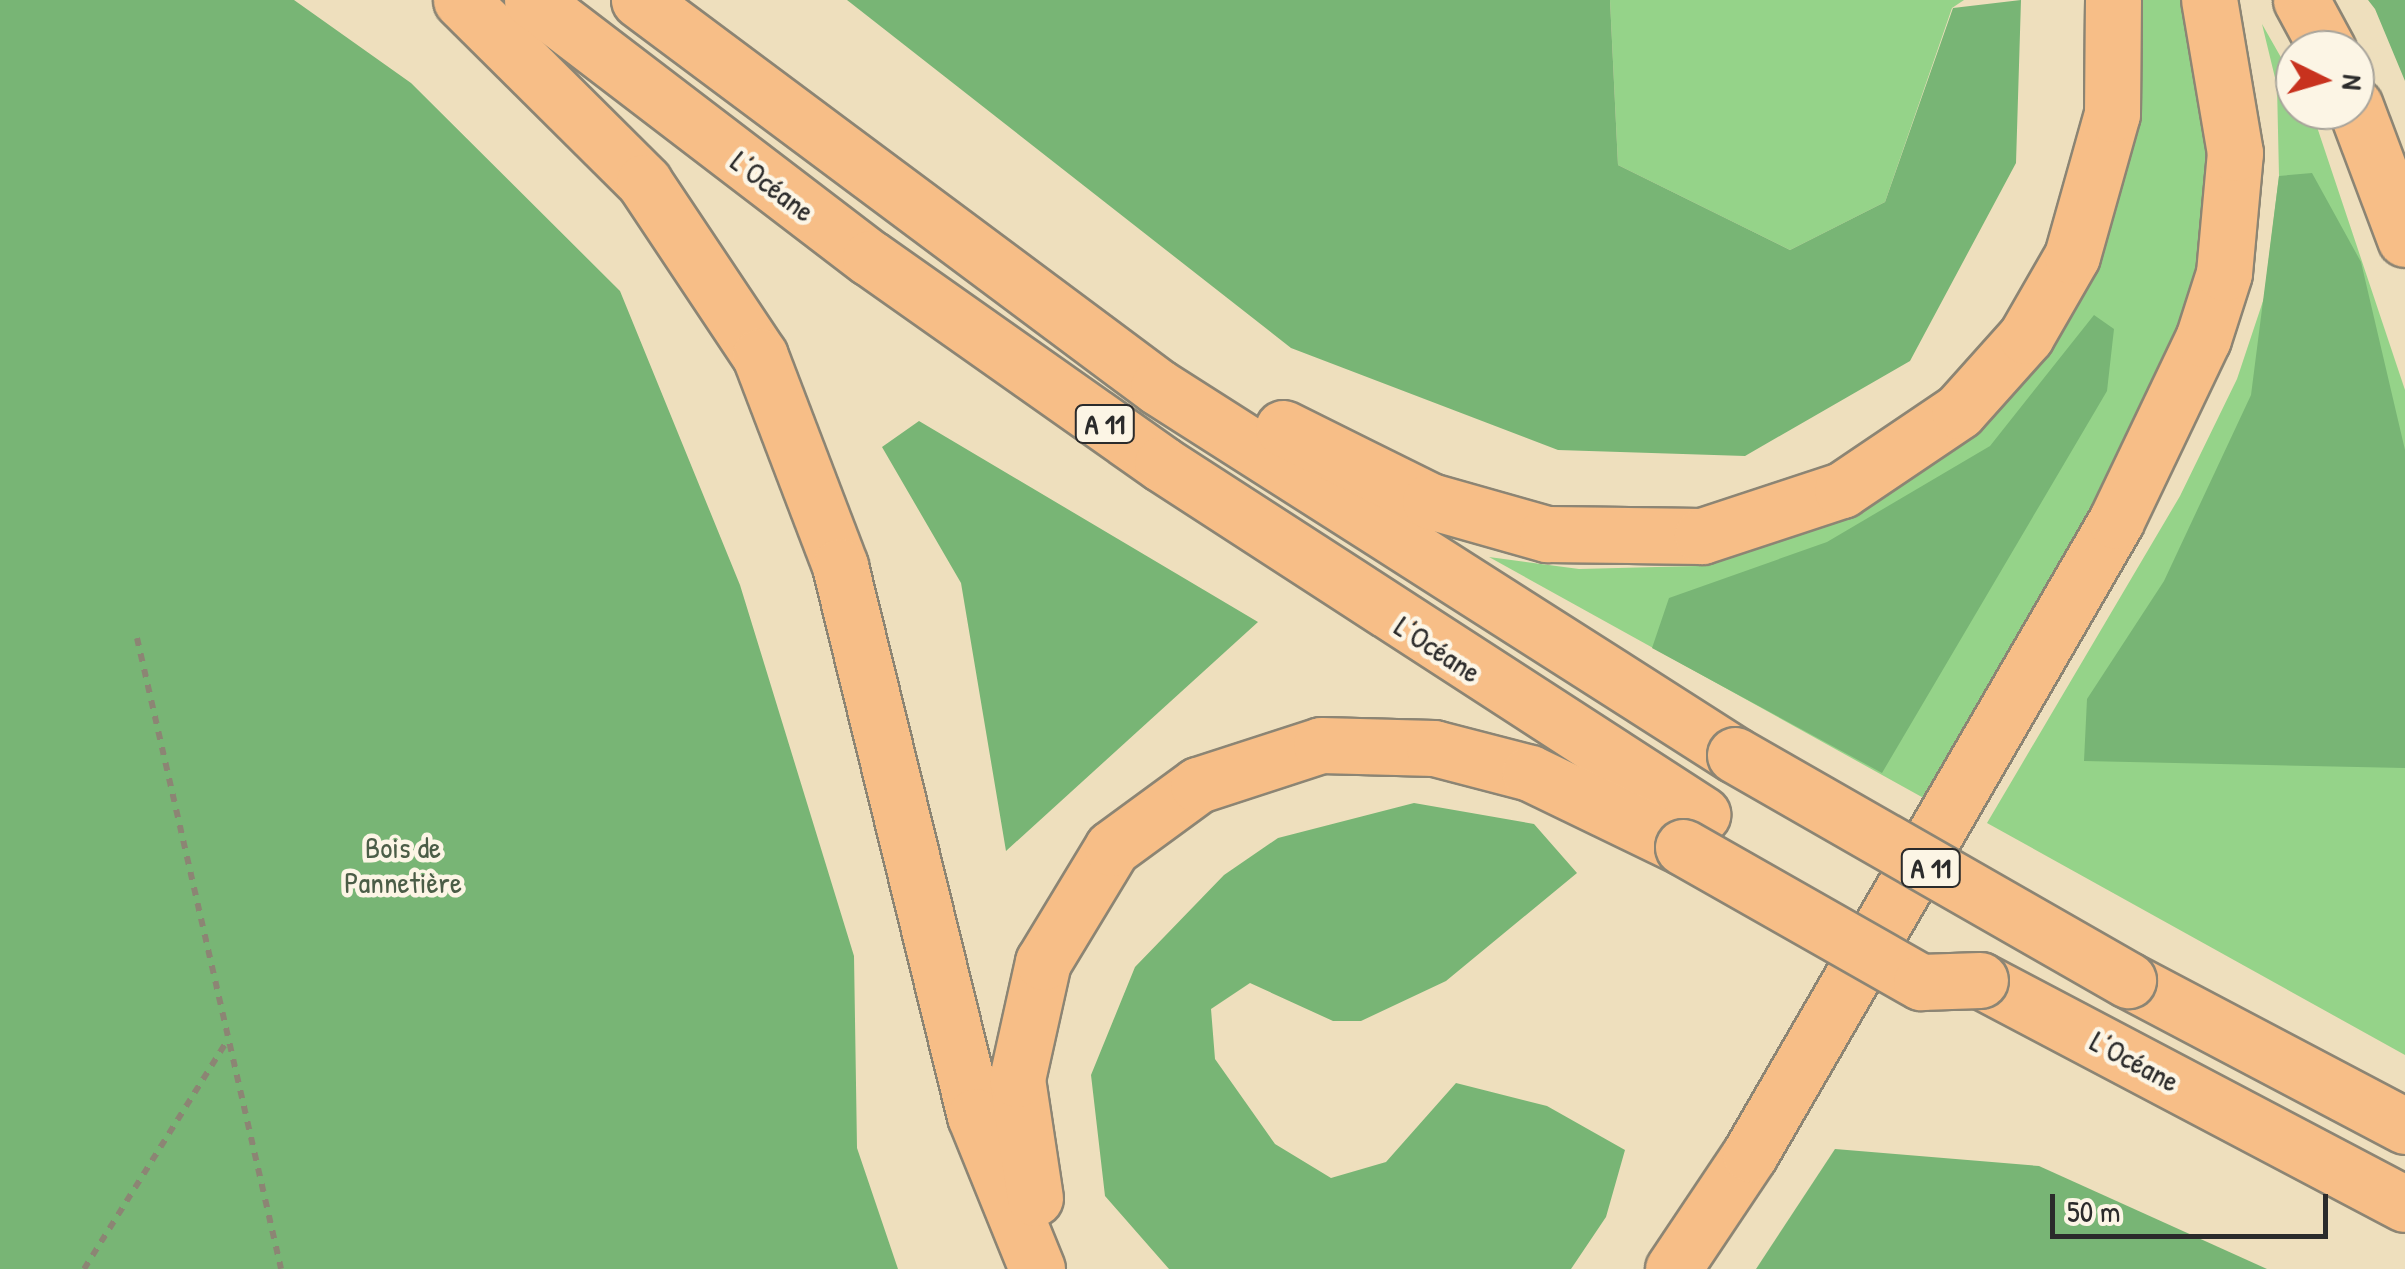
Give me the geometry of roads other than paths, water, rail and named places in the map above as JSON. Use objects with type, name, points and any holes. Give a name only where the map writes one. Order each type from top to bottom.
[{"type":"highway","points":[[461,0],[644,182],[760,356],[840,566],[975,1116],[1037,1269]]},
{"type":"highway","name":"L’Océane","points":[[532,0],[870,258],[1693,831],[2405,1204]]},
{"type":"highway","name":"A 11","points":[[639,0],[1158,387],[1735,755],[2128,980],[2405,1126]]},
{"type":"highway","points":[[1158,387],[1233,400],[1430,502],[1547,534],[1647,542],[1798,511],[1931,433],[2026,336],[2072,256],[2104,162],[2117,67],[2113,0]]},
{"type":"highway","points":[[1672,1269],[1750,1154],[2116,521],[2203,339],[2224,272],[2235,154],[2209,0]]},
{"type":"highway","points":[[1703,1269],[2123,552],[2212,380],[2242,284],[2256,189],[2252,72],[2234,0]]},
{"type":"highway","points":[[2301,0],[2317,30]]},
{"type":"highway","points":[[2364,130],[2405,239]]},
{"type":"highway","points":[[1067,1269],[1024,1158],[1020,1041],[1061,920],[1112,848],[1158,808],[1284,752],[1398,744],[1530,773],[1693,831]]},
{"type":"park label","name":"Bois de Pannetière","points":[[403,864]]}]
